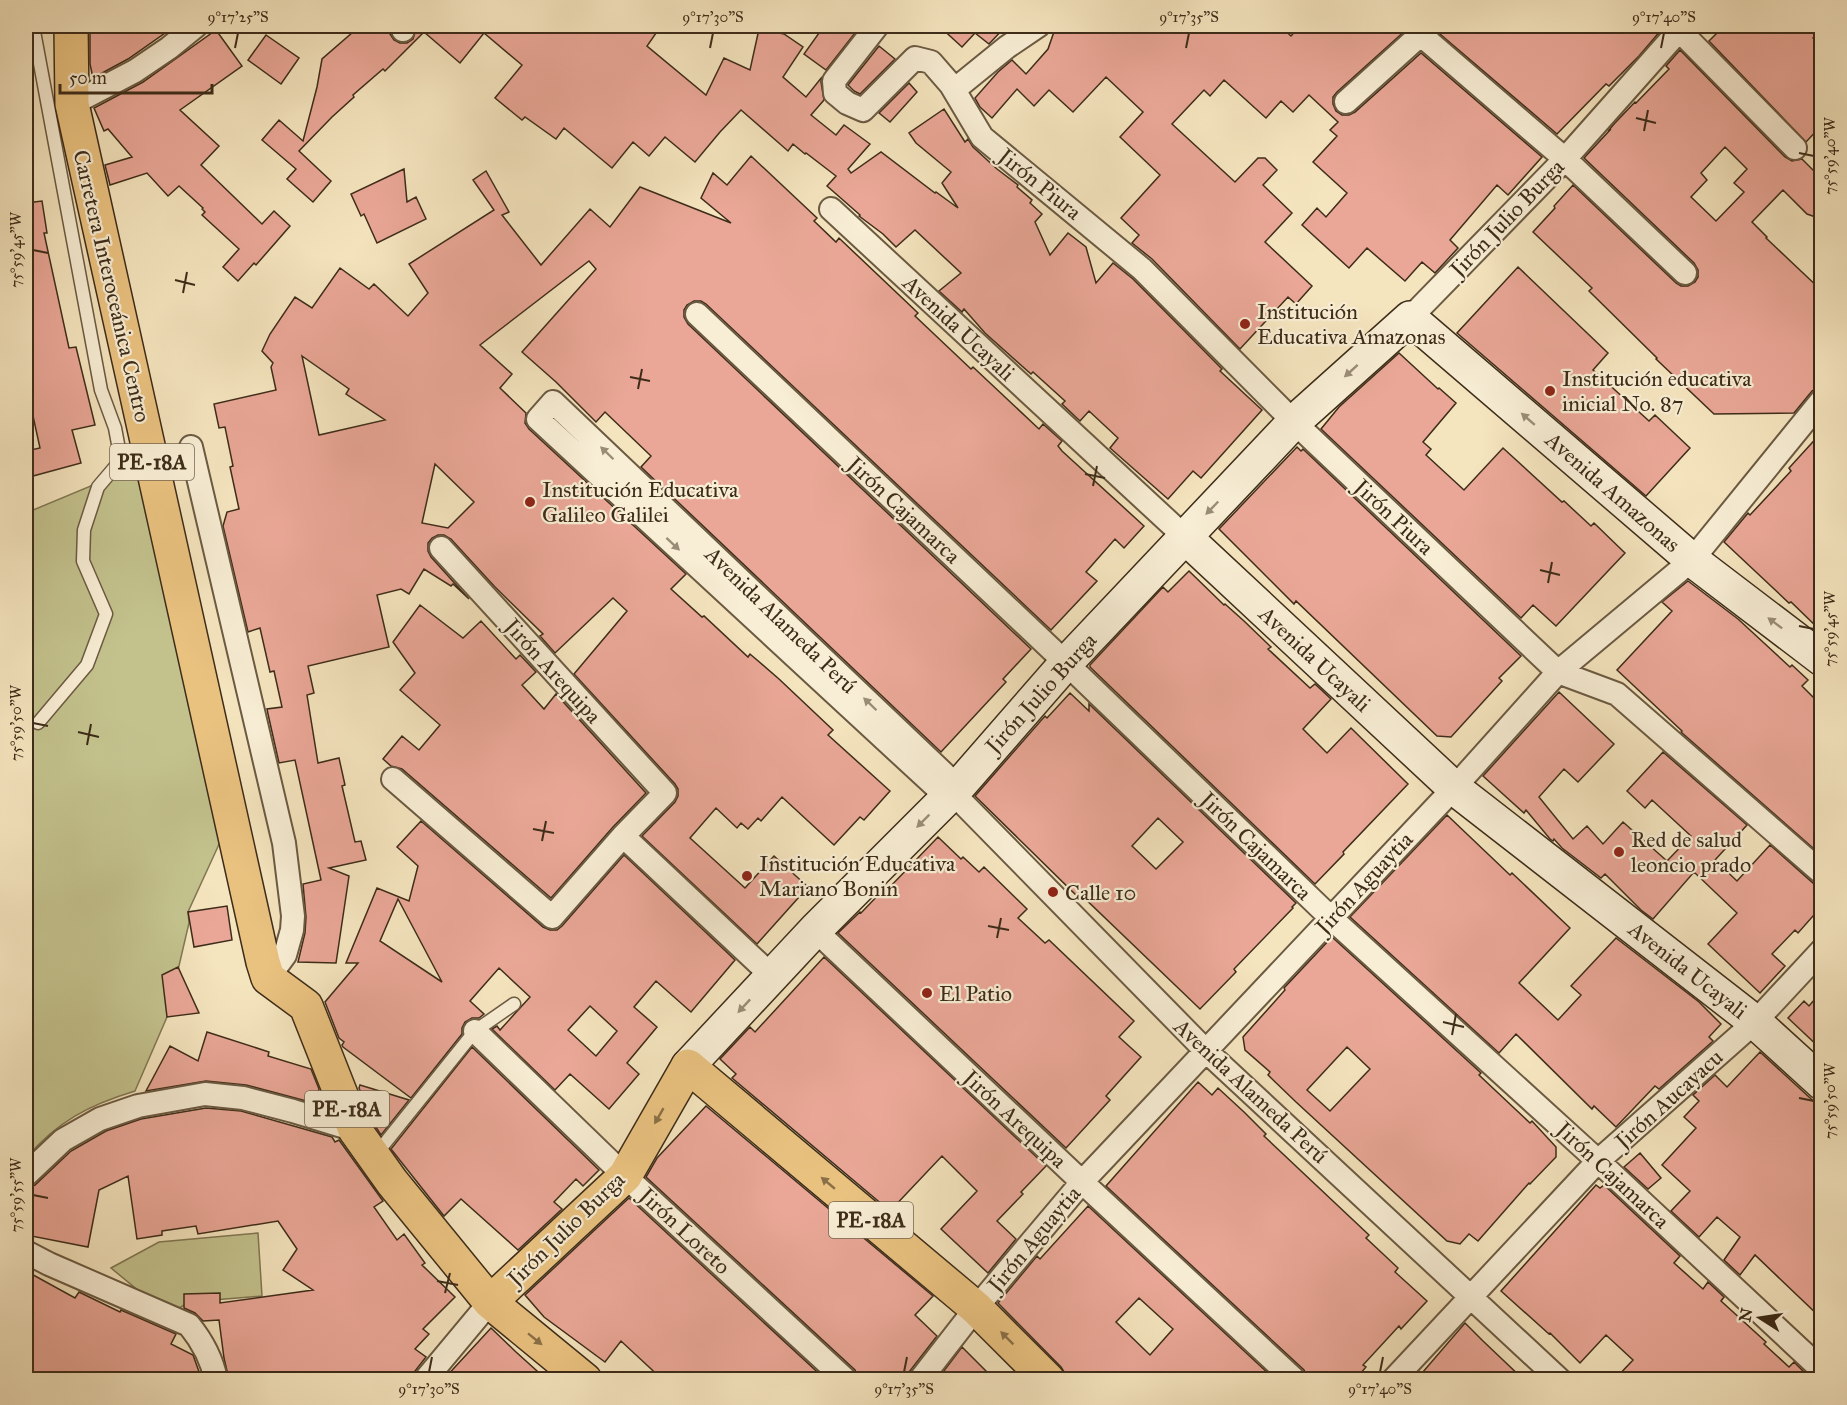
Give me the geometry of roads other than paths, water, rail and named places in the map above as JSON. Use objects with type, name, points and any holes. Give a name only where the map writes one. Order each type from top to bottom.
[{"type":"highway","name":"Carretera Interoceánica Centro","points":[[71,26],[72,104],[268,978]]},
{"type":"highway","name":"PE-18A","points":[[268,978],[306,1006],[355,1130],[392,1182],[490,1302],[585,1380]]},
{"type":"highway","name":"PE-18A","points":[[688,1066],[976,1308],[1048,1380]]},
{"type":"highway","name":"Jirón Julio Burga","points":[[490,1302],[625,1176],[688,1066]]},
{"type":"street","points":[[72,104],[135,71],[196,26]]},
{"type":"street","name":"Jirón Piura","points":[[877,26],[834,81],[835,93],[847,104],[863,111],[915,58],[931,62],[954,90],[982,137],[1142,270],[1294,422],[1558,672],[1617,694],[1821,873]]},
{"type":"street","points":[[954,90],[1007,47],[1038,26]]},
{"type":"street","points":[[1679,27],[1795,148]]},
{"type":"street","name":"Jirón Julio Burga","points":[[688,1066],[816,930],[952,792],[1066,663],[1294,422],[1410,318],[1564,159],[1679,27]]},
{"type":"street","points":[[1346,102],[1426,30],[1685,273]]},
{"type":"street","name":"Avenida Ucayali","points":[[831,209],[1454,788],[1755,1023],[1821,1083]]},
{"type":"street","name":"Jirón Cajamarca","points":[[697,314],[1066,663],[1331,918],[1598,1161],[1821,1370]]},
{"type":"street","name":"Avenida Amazonas","points":[[1410,318],[1692,560],[1821,659]]},
{"type":"street","name":"Jirón Aguaytia","points":[[920,1380],[976,1308],[1082,1182],[1454,788],[1558,672],[1692,560],[1821,400]]},
{"type":"street","name":"Avenida Alameda Perú","points":[[952,792],[538,419],[553,402],[952,792],[1206,1051],[1560,1380]]},
{"type":"street","points":[[191,447],[284,843],[293,916],[292,930],[285,955],[268,978]]},
{"type":"street","name":"Jirón Arequipa","points":[[441,548],[665,793],[623,836]]},
{"type":"street","points":[[393,779],[552,917],[623,836],[772,976]]},
{"type":"street","name":"Jirón Arequipa","points":[[816,930],[1295,1380]]},
{"type":"street","name":"Jirón Aucayacu","points":[[1393,1380],[1598,1161],[1755,1023],[1821,950]]},
{"type":"street","name":"Jirón Loreto","points":[[476,1030],[625,1176],[846,1380]]},
{"type":"street","points":[[26,1175],[63,1140],[100,1119],[138,1107],[205,1094],[243,1098],[355,1130]]},
{"type":"street","points":[[26,1252],[189,1325],[200,1339],[210,1359],[216,1380]]},
{"type":"street","name":"Jirón Julio Burga","points":[[425,1380],[490,1302]]},
{"type":"lane","points":[[33,26],[101,390],[115,428],[121,460],[98,487],[84,530],[83,561],[106,614],[87,665],[38,723]]},
{"type":"lane","points":[[375,1158],[476,1030],[514,1004]]},
{"type":"place","name":"Institución Educativa Amazonas","points":[[1245,324]]},
{"type":"place","name":"Institución educativa inicial No. 87","points":[[1550,391]]},
{"type":"place","name":"Institución Educativa Galileo Galilei","points":[[530,502]]},
{"type":"place","name":"Red de salud leoncio prado","points":[[1619,852]]},
{"type":"place","name":"Institución Educativa Mariano Bonin","points":[[747,876]]},
{"type":"place","name":"Calle 10","points":[[1053,892]]},
{"type":"place","name":"El Patio","points":[[927,993]]}]
